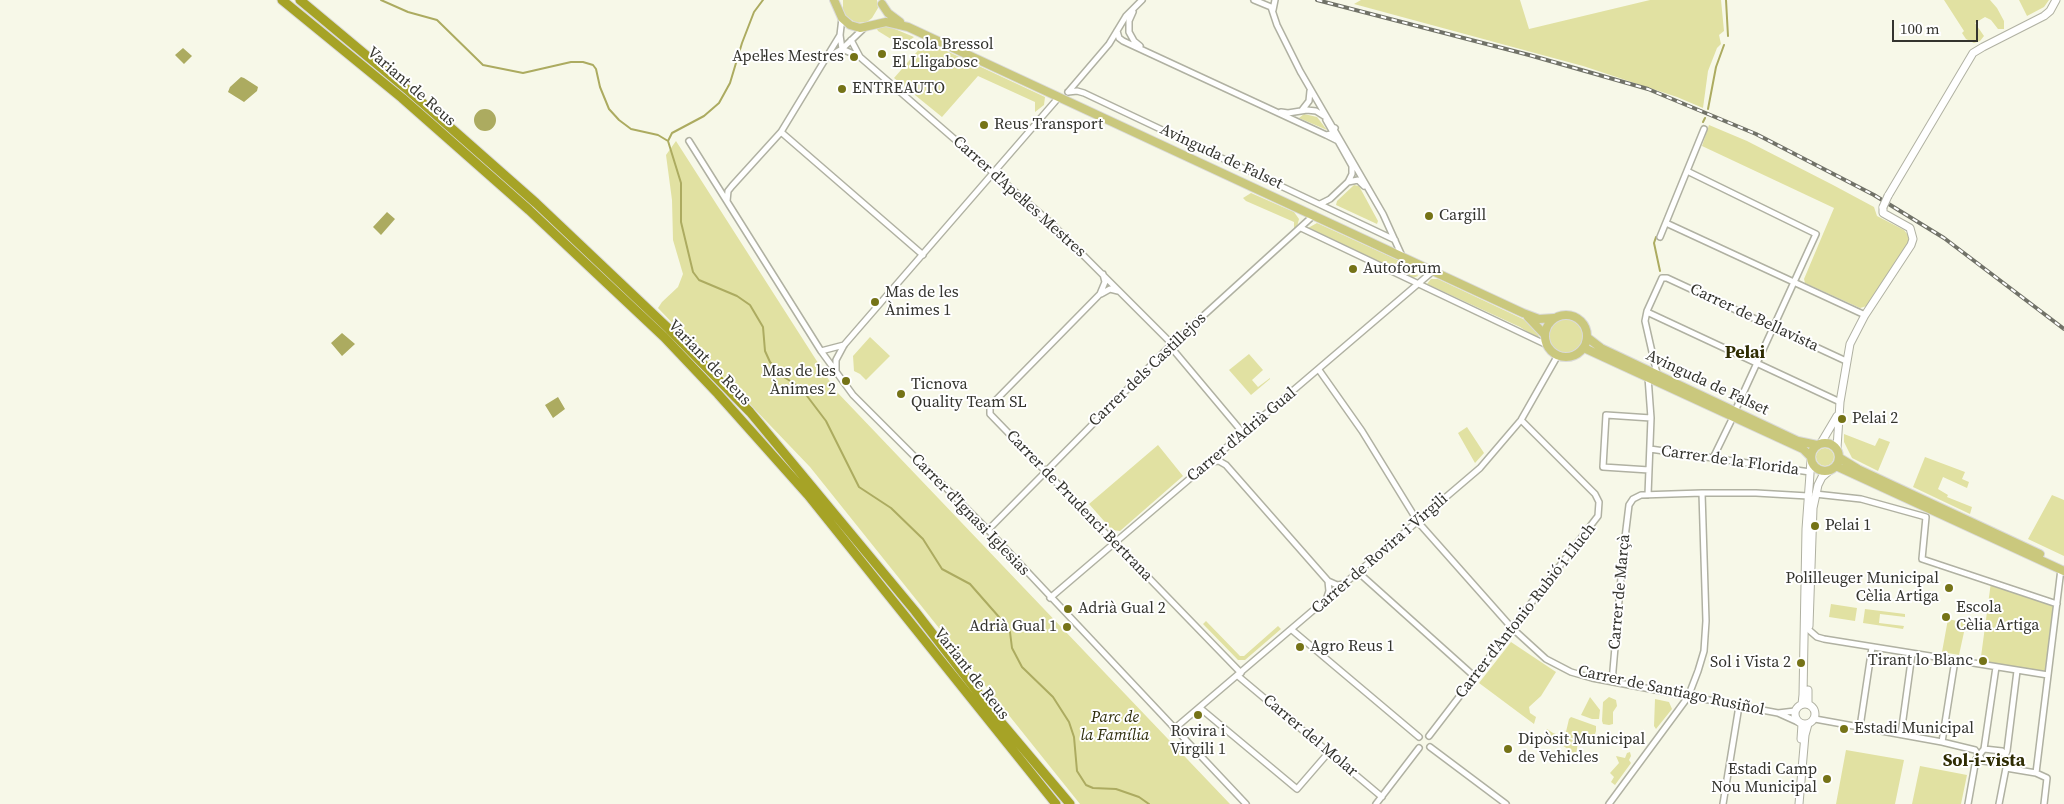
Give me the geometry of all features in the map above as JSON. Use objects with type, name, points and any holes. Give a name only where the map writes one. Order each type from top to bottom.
[{"type":"highway","name":"Variant de Reus","points":[[282,0],[402,98],[529,210],[644,318],[718,394],[808,495],[1056,804]]},
{"type":"highway","name":"Variant de Reus","points":[[300,0],[409,91],[536,203],[669,329],[750,412],[908,603],[1000,721],[1070,804]]},
{"type":"main road","points":[[837,2],[842,18],[850,25],[864,28],[872,24],[886,22],[908,27]]},
{"type":"main road","points":[[872,24],[881,13],[882,2]]},
{"type":"main road","points":[[882,2],[892,17],[908,27]]},
{"type":"main road","name":"Avinguda de Falset","points":[[908,27],[1063,96],[1523,313],[1539,319],[1554,318]]},
{"type":"main road","name":"Avinguda de Falset","points":[[1523,313],[1545,334]]},
{"type":"main road","points":[[1566,314],[1580,319],[1585,325],[1588,338],[1584,348],[1578,354],[1570,357],[1558,355],[1547,345],[1545,334],[1546,328],[1554,318],[1566,314]]},
{"type":"main road","name":"Avinguda de Falset","points":[[1588,338],[1600,348],[1656,374],[1803,449],[1811,459]]},
{"type":"main road","name":"Avinguda de Falset","points":[[1584,348],[1798,441],[1819,444]]},
{"type":"main road","points":[[1835,465],[1837,448],[1829,443],[1819,444],[1813,450],[1811,459],[1820,470],[1835,465],[1858,469],[2063,568]]},
{"type":"street","points":[[836,372],[836,360],[844,345],[1109,44],[1126,16],[1142,0]]},
{"type":"street","points":[[1254,0],[1268,4],[1273,11],[1277,25],[1310,91],[1323,115],[1333,128],[1352,168],[1352,174],[1348,182],[1330,199],[1320,204]]},
{"type":"street","points":[[1273,11],[1275,0]]},
{"type":"street","points":[[1837,448],[1840,402],[1850,344],[1913,239],[1910,228],[1883,213],[1882,207],[1973,54],[1982,46],[2044,16],[2050,11],[2056,0]]},
{"type":"street","points":[[1134,9],[1129,21],[1130,33],[1134,41],[1145,50]]},
{"type":"street","points":[[842,18],[840,35],[842,49]]},
{"type":"street","points":[[827,58],[842,49],[864,28]]},
{"type":"street","points":[[1117,30],[1124,28],[1130,33]]},
{"type":"street","points":[[1117,30],[1120,39],[1338,141]]},
{"type":"street","points":[[727,200],[728,191],[781,132],[840,35]]},
{"type":"street","name":"Carrer d'Apel·les Mestres","points":[[851,40],[860,57]]},
{"type":"street","name":"Carrer d'Apel·les Mestres","points":[[842,49],[860,57],[1051,223],[1121,292],[1171,345],[1244,433]]},
{"type":"street","points":[[1300,71],[1358,169],[1402,256]]},
{"type":"street","name":"Avinguda de Falset","points":[[1063,96],[1077,91],[1084,93],[1395,240]]},
{"type":"street","points":[[1302,110],[1309,101],[1310,91]]},
{"type":"street","points":[[1270,109],[1288,114],[1302,110],[1316,111],[1323,115]]},
{"type":"street","points":[[1326,135],[1333,128]]},
{"type":"street","points":[[1660,237],[1704,129]]},
{"type":"street","points":[[781,132],[922,255]]},
{"type":"street","name":"Carrer d'Ignasi Iglesias","points":[[689,141],[821,351],[853,395],[988,530],[1246,804]]},
{"type":"street","points":[[1687,171],[1816,234],[1775,328],[1713,458]]},
{"type":"street","points":[[1348,182],[1356,180],[1362,183],[1395,240]]},
{"type":"street","name":"Carrer dels Castillejos","points":[[988,530],[1171,345],[1314,215]]},
{"type":"street","points":[[1666,223],[1866,315]]},
{"type":"street","points":[[1301,228],[1547,345]]},
{"type":"street","name":"Carrer d'Adrià Gual","points":[[1050,598],[1433,271]]},
{"type":"street","points":[[1100,294],[1105,282],[1103,274]]},
{"type":"street","name":"Carrer de Bellavista","points":[[1647,312],[1662,278],[1667,278],[1846,361]]},
{"type":"street","points":[[1100,294],[1110,289],[1121,292]]},
{"type":"street","name":"Carrer de Prudenci Bertrana","points":[[1100,294],[993,403],[990,408],[990,414],[1240,674]]},
{"type":"street","points":[[1656,374],[1645,330],[1647,312],[1840,402]]},
{"type":"street","points":[[821,351],[844,345]]},
{"type":"street","name":"Carrer de Rovira i Virgili","points":[[1174,729],[1326,602],[1480,468],[1521,420],[1558,355]]},
{"type":"street","name":"Carrer de Santiago Rusiñol","points":[[1319,370],[1381,460],[1418,522],[1512,628],[1546,658],[1571,672],[1612,682],[1778,713],[1803,724]]},
{"type":"street","points":[[1648,376],[1651,418],[1648,495],[1756,493],[1808,496]]},
{"type":"street","points":[[1819,444],[1840,411]]},
{"type":"street","points":[[1649,470],[1603,467],[1606,415],[1651,418]]},
{"type":"street","name":"Carrer d'Antonio Rubió i Lluch","points":[[1429,736],[1594,524],[1599,512],[1598,499],[1590,488],[1521,420]]},
{"type":"street","points":[[1226,449],[1224,459],[1226,465]]},
{"type":"street","name":"Carrer de la Florida","points":[[1650,449],[1810,472]]},
{"type":"street","points":[[1805,704],[1808,496],[1811,459]]},
{"type":"street","points":[[1210,462],[1219,461],[1226,465],[1328,581],[1337,585],[1350,581]]},
{"type":"street","points":[[1805,704],[1815,494],[1822,478],[1835,465]]},
{"type":"street","points":[[1609,804],[1688,697],[1698,671],[1705,639],[1706,621],[1702,493]]},
{"type":"street","points":[[1815,494],[1861,499],[1926,517],[1922,559],[2057,604]]},
{"type":"street","name":"Carrer de Marçà","points":[[1612,682],[1623,554],[1630,502],[1636,496],[1648,495]]},
{"type":"street","points":[[2036,773],[2063,568]]},
{"type":"street","points":[[1359,573],[1475,677]]},
{"type":"street","points":[[1326,602],[1329,591],[1328,581]]},
{"type":"street","points":[[1292,630],[1419,737]]},
{"type":"street","points":[[1809,630],[1824,640],[2048,676]]},
{"type":"street","points":[[1860,727],[1872,647]]},
{"type":"street","points":[[1901,734],[1912,654]]},
{"type":"street","points":[[1942,742],[1955,660]]},
{"type":"street","points":[[1968,804],[1976,759],[1984,749],[1996,667]]},
{"type":"street","points":[[1803,724],[1815,719],[1942,742],[1974,750],[1983,761],[1998,764],[2002,763],[2007,751],[2017,672]]},
{"type":"street","name":"Carrer del Molar","points":[[1240,674],[1382,797]]},
{"type":"street","points":[[1799,804],[1805,735],[1803,724],[1795,715],[1795,711],[1805,704]]},
{"type":"street","points":[[1805,704],[1815,710],[1815,719]]},
{"type":"street","points":[[1722,804],[1738,706]]},
{"type":"street","points":[[1200,708],[1297,789],[1329,752]]},
{"type":"street","name":"Carrer de Santiago Rusiñol","points":[[1778,713],[1795,711]]},
{"type":"street","points":[[1795,804],[1803,724]]},
{"type":"street","points":[[1419,737],[1423,735],[1429,736],[1432,741],[1425,750],[1419,748]]},
{"type":"street","points":[[1419,737],[1417,742],[1419,748]]},
{"type":"street","points":[[1430,746],[1506,804]]},
{"type":"street","points":[[1376,804],[1419,748]]},
{"type":"street","points":[[1984,749],[2002,751],[2004,757],[2006,768],[1999,804]]},
{"type":"street","points":[[2006,768],[2036,773],[2047,778],[2044,804]]},
{"type":"green space","points":[[843,0],[877,0],[878,8],[867,22],[856,23],[846,16],[843,11]]},
{"type":"green space","points":[[1361,0],[1520,0],[1529,29],[1650,0],[1721,0],[1724,31],[1719,35],[1721,44],[1717,48],[1708,71],[1703,108],[1677,97],[1583,66],[1354,4]]},
{"type":"green space","points":[[1944,0],[1990,0],[2004,21],[2004,29],[1998,29],[1991,20],[1985,17],[1975,23],[1984,36],[1980,41],[1974,43],[1966,39],[1962,33],[1964,31]]},
{"type":"green space","points":[[2019,0],[2049,0],[2044,7],[2027,16]]},
{"type":"green space","points":[[883,26],[914,37],[906,43],[893,37],[891,39],[878,31],[877,29]]},
{"type":"green space","points":[[921,39],[1045,97],[1044,105],[1035,112],[1035,102],[978,76],[942,117],[894,78],[922,46],[918,42]]},
{"type":"green space","points":[[1304,114],[1317,117],[1327,130],[1299,118]]},
{"type":"green space","points":[[1709,125],[1747,141],[1874,207],[1877,216],[1904,230],[1908,235],[1909,242],[1867,306],[1860,308],[1805,283],[1804,279],[1834,208],[1702,146]]},
{"type":"green space","name":"Parc de la Família","points":[[676,141],[836,391],[1230,804],[1080,804],[810,467],[658,308],[678,287],[683,274],[673,240],[672,200],[666,155]]},
{"type":"green space","points":[[1354,185],[1359,186],[1378,221],[1377,224],[1336,205],[1337,201]]},
{"type":"green space","points":[[1251,193],[1294,212],[1299,219],[1297,227],[1294,229],[1294,222],[1243,198]]},
{"type":"green space","points":[[1317,223],[1413,267],[1418,276],[1413,278],[1308,228]]},
{"type":"green space","points":[[1431,279],[1438,279],[1525,320],[1538,331],[1539,339],[1520,327],[1427,284]]},
{"type":"green space","points":[[1566,319],[1573,320],[1578,324],[1582,329],[1582,343],[1578,348],[1573,352],[1566,353],[1559,352],[1554,348],[1550,343],[1549,336],[1550,329],[1554,324],[1559,320]]},
{"type":"green space","points":[[870,337],[890,356],[866,380],[854,371],[853,356]]},
{"type":"green space","points":[[1249,354],[1263,370],[1252,380],[1258,387],[1270,378],[1251,395],[1229,370]]},
{"type":"green space","points":[[1467,427],[1484,453],[1475,463],[1458,433]]},
{"type":"green space","points":[[1844,434],[1875,446],[1879,438],[1890,442],[1878,471],[1852,458],[1844,442]]},
{"type":"green space","points":[[1158,445],[1183,476],[1120,531],[1112,530],[1089,504]]},
{"type":"green space","points":[[1821,448],[1829,448],[1834,453],[1832,464],[1821,466],[1816,461],[1816,453]]},
{"type":"green space","points":[[1925,457],[1965,472],[1962,479],[1969,482],[1967,488],[1943,477],[1938,489],[1948,495],[1947,497],[1972,507],[1970,514],[1913,487]]},
{"type":"green space","points":[[2052,495],[2064,500],[2064,556],[2028,539]]},
{"type":"green space","points":[[1991,582],[2057,604],[2048,675],[1980,664]]},
{"type":"green space","points":[[1831,604],[1857,608],[1855,621],[1829,617]]},
{"type":"green space","points":[[1865,609],[1905,614],[1905,617],[1880,614],[1879,623],[1904,626],[1903,629],[1863,623]]},
{"type":"green space","points":[[1948,619],[1966,623],[1959,655],[1942,652]]},
{"type":"green space","points":[[1206,621],[1240,656],[1244,656],[1278,626],[1281,629],[1245,660],[1238,660],[1203,624]]},
{"type":"green space","points":[[1511,642],[1556,672],[1541,696],[1529,707],[1530,713],[1536,717],[1534,724],[1479,683]]},
{"type":"green space","points":[[1590,697],[1600,710],[1599,719],[1592,719],[1581,715]]},
{"type":"green space","points":[[1609,697],[1616,700],[1617,706],[1613,712],[1613,724],[1609,725],[1603,724],[1602,721],[1603,702]]},
{"type":"green space","points":[[1655,699],[1669,702],[1672,709],[1656,729],[1654,726]]},
{"type":"green space","points":[[1571,717],[1596,726],[1595,734],[1579,740],[1565,736]]},
{"type":"green space","points":[[1547,729],[1578,742],[1576,755],[1544,732]]},
{"type":"green space","points":[[1846,750],[1904,760],[1895,804],[1836,804]]},
{"type":"green space","points":[[1630,752],[1629,760],[1631,763],[1615,785],[1611,782],[1614,777],[1610,773],[1619,763],[1616,756],[1625,758],[1627,753]]},
{"type":"green space","points":[[1920,766],[1967,775],[1961,804],[1912,804]]},
{"type":"shaded area","points":[[183,48],[192,56],[184,64],[175,55]]},
{"type":"shaded area","points":[[241,77],[258,87],[257,91],[244,102],[228,92],[230,87]]},
{"type":"shaded area","points":[[485,109],[493,112],[496,120],[493,128],[485,131],[477,128],[474,120],[477,112]]},
{"type":"shaded area","points":[[387,212],[395,219],[381,235],[373,227]]},
{"type":"shaded area","points":[[342,333],[355,344],[342,356],[331,343]]},
{"type":"shaded area","points":[[558,397],[565,409],[553,418],[545,405]]},
{"type":"waterway","points":[[381,0],[408,12],[437,20],[483,65],[523,73],[571,62],[583,62],[593,65],[609,109],[619,120],[631,129],[658,135],[668,141]]},
{"type":"waterway","points":[[668,141],[672,133],[704,116],[719,103],[730,83],[754,12],[763,0]]},
{"type":"waterway","points":[[1726,0],[1728,36]]},
{"type":"waterway","points":[[1708,109],[1716,67],[1724,45]]},
{"type":"waterway","points":[[1703,122],[1705,118]]},
{"type":"waterway","points":[[668,141],[681,183],[681,222],[693,272],[699,280],[737,296],[750,305],[763,327],[765,351],[770,362],[784,377],[801,388],[826,421],[859,487],[891,508],[923,539],[942,569],[970,584],[999,617],[1010,632],[1012,648],[1022,667],[1053,697],[1069,722],[1074,737],[1077,771],[1086,785],[1093,788],[1116,789],[1139,797],[1149,804]]},
{"type":"waterway","points":[[1656,237],[1654,243],[1660,271]]},
{"type":"railway","points":[[1317,0],[1529,55],[1648,89],[1756,134],[1874,195],[1944,238],[2064,329]]},
{"type":"place","name":"Escola Bressol El Lligabosc","points":[[882,54]]},
{"type":"place","name":"Apel·les Mestres","points":[[854,57]]},
{"type":"place","name":"ENTREAUTO","points":[[842,89]]},
{"type":"place","name":"Reus Transport","points":[[984,125]]},
{"type":"place","name":"Cargill","points":[[1429,216]]},
{"type":"place","name":"Autoforum","points":[[1353,269]]},
{"type":"place","name":"Mas de les Ànimes 1","points":[[875,302]]},
{"type":"place","name":"Mas de les Ànimes 2","points":[[846,381]]},
{"type":"place","name":"Ticnova Quality Team SL","points":[[901,394]]},
{"type":"place","name":"Pelai 2","points":[[1842,419]]},
{"type":"place","name":"Pelai 1","points":[[1815,526]]},
{"type":"place","name":"Polilleuger Municipal Cèlia Artiga","points":[[1949,588]]},
{"type":"place","name":"Adrià Gual 2","points":[[1068,609]]},
{"type":"place","name":"Escola Cèlia Artiga","points":[[1946,617]]},
{"type":"place","name":"Adrià Gual 1","points":[[1067,627]]},
{"type":"place","name":"Agro Reus 1","points":[[1300,647]]},
{"type":"place","name":"Tirant lo Blanc","points":[[1983,661]]},
{"type":"place","name":"Sol i Vista 2","points":[[1801,663]]},
{"type":"place","name":"Rovira i Virgili 1","points":[[1198,715]]},
{"type":"place","name":"Estadi Municipal","points":[[1844,729]]},
{"type":"place","name":"Dipòsit Municipal de Vehicles","points":[[1508,749]]},
{"type":"place","name":"Estadi Camp Nou Municipal","points":[[1827,779]]},
{"type":"district","name":"Pelai","points":[[1745,353]]},
{"type":"district","name":"Sol-i-vista","points":[[1984,761]]}]
